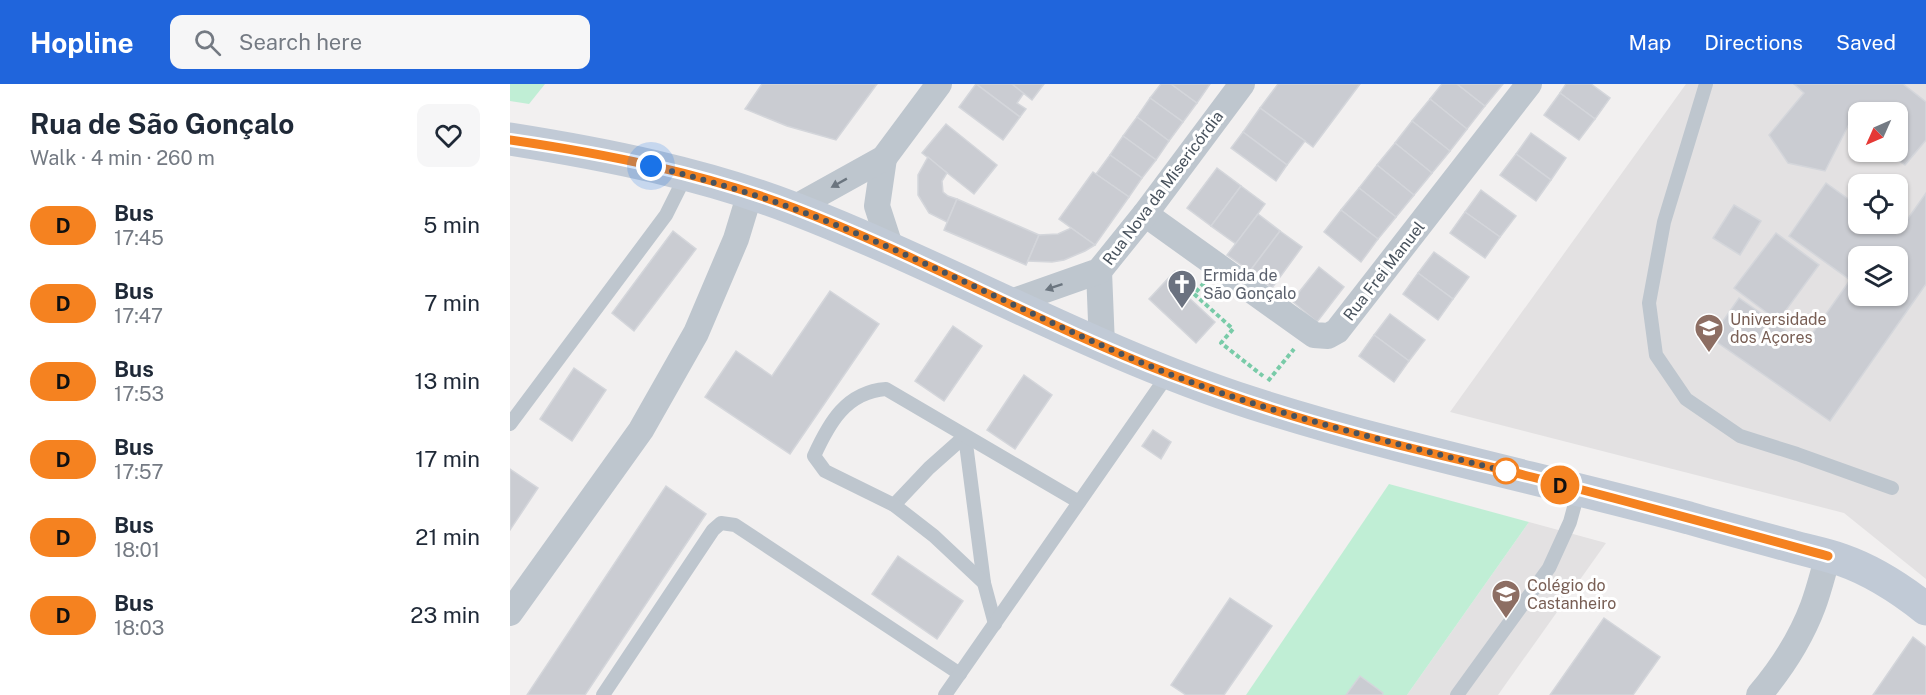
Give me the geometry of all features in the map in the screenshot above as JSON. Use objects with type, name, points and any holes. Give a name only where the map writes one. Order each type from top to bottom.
[{"type":"main road","points":[[510,140],[579,150],[686,175],[750,193],[794,208],[891,249],[1102,345],[1169,373],[1250,402],[1348,432],[1579,489],[1844,560],[1878,577],[1926,609]]},
{"type":"street","points":[[794,208],[885,158],[939,84]]},
{"type":"street","name":"Rua Nova da Misericórdia","points":[[1008,303],[1100,271],[1242,84]]},
{"type":"street","name":"Rua Frei Manuel","points":[[1145,214],[1314,335],[1328,336],[1337,331],[1529,84]]},
{"type":"street","points":[[885,158],[876,206],[891,249]]},
{"type":"street","points":[[510,613],[641,430],[696,333],[736,238],[750,193]]},
{"type":"street","points":[[1100,271],[1102,345]]},
{"type":"street","points":[[1759,695],[1771,681],[1792,647],[1813,607],[1828,556]]},
{"type":"lane","points":[[1706,84],[1664,222],[1651,291],[1649,303],[1656,355],[1686,399],[1740,436],[1892,488]]},
{"type":"lane","points":[[510,424],[666,215],[686,175]]},
{"type":"lane","points":[[945,695],[1169,373]]},
{"type":"lane","points":[[984,583],[934,536],[894,505],[825,471],[814,456],[825,431],[852,399],[869,391],[886,389],[1079,502]]},
{"type":"lane","points":[[894,505],[929,468],[965,436]]},
{"type":"lane","points":[[965,436],[984,583],[995,624]]},
{"type":"lane","points":[[1457,695],[1549,568],[1570,522],[1579,489]]},
{"type":"lane","points":[[603,695],[713,530],[721,523],[735,525],[960,674]]},
{"type":"path","points":[[1194,294],[1233,329],[1221,343],[1269,380]]},
{"type":"shaded area","name":"Universidade dos Açores","points":[[1686,84],[1926,84],[1926,579],[1844,513],[1450,412]]},
{"type":"shaded area","name":"Colégio do Castanheiro","points":[[1529,522],[1606,543],[1498,695],[1407,695]]},
{"type":"green space","points":[[510,84],[545,84],[529,104],[510,101]]},
{"type":"green space","points":[[1389,484],[1529,522],[1407,695],[1246,695]]},
{"type":"building","points":[[762,84],[877,84],[836,140],[787,126],[745,109]]},
{"type":"building","points":[[976,84],[1012,84],[1024,93],[1017,103],[1026,109],[1020,117]]},
{"type":"building","points":[[976,84],[1020,117],[1003,140],[959,107]]},
{"type":"building","points":[[1012,84],[1044,84],[1032,100]]},
{"type":"building","points":[[1161,84],[1171,84],[1197,103],[1183,122],[1150,98]]},
{"type":"building","points":[[1171,84],[1210,84],[1197,103]]},
{"type":"building","points":[[1278,84],[1360,84],[1313,147],[1260,108]]},
{"type":"building","points":[[1442,84],[1457,84],[1485,106],[1467,129],[1430,99]]},
{"type":"building","points":[[1457,84],[1503,84],[1485,106]]},
{"type":"building","points":[[1566,84],[1591,84],[1610,98],[1595,119],[1560,93]]},
{"type":"building","points":[[1794,84],[1903,84],[1926,102],[1926,140],[1908,161],[1908,102],[1848,102],[1848,126],[1825,171],[1788,163],[1769,135],[1804,93]]},
{"type":"building","points":[[1560,93],[1595,119],[1579,140],[1544,115]]},
{"type":"building","points":[[1150,98],[1183,122],[1169,141],[1137,117]]},
{"type":"building","points":[[1430,99],[1467,129],[1450,151],[1412,121]]},
{"type":"building","points":[[1260,108],[1305,141],[1287,165],[1243,132]]},
{"type":"building","points":[[1137,117],[1169,141],[1156,160],[1123,136]]},
{"type":"building","points":[[1412,121],[1450,151],[1432,173],[1395,143]]},
{"type":"building","points":[[946,124],[997,165],[974,194],[922,153]]},
{"type":"building","points":[[1243,132],[1287,165],[1276,181],[1231,148]]},
{"type":"building","points":[[1531,133],[1566,158],[1551,180],[1516,154]]},
{"type":"building","points":[[1123,136],[1156,160],[1142,178],[1110,155]]},
{"type":"building","points":[[1395,143],[1432,173],[1414,195],[1377,165]]},
{"type":"building","points":[[1516,154],[1551,180],[1536,201],[1500,175]]},
{"type":"building","points":[[1110,155],[1142,178],[1129,197],[1096,174]]},
{"type":"building","points":[[928,157],[947,173],[942,181],[943,192],[957,199],[947,222],[929,213],[918,195],[918,175]]},
{"type":"building","points":[[1377,165],[1414,195],[1396,217],[1359,188]]},
{"type":"building","points":[[1217,168],[1241,186],[1211,226],[1187,208]]},
{"type":"building","points":[[1093,172],[1129,197],[1095,245],[1059,219]]},
{"type":"building","points":[[1826,183],[1848,199],[1848,234],[1908,234],[1908,218],[1926,193],[1926,284],[1830,421],[1711,338],[1739,298],[1805,344],[1848,283],[1848,306],[1908,306],[1908,246],[1848,246],[1848,279],[1789,236]]},
{"type":"building","points":[[1241,186],[1265,204],[1236,244],[1211,226]]},
{"type":"building","points":[[1359,188],[1396,217],[1378,239],[1341,210]]},
{"type":"building","points":[[1481,190],[1516,216],[1500,237],[1465,212]]},
{"type":"building","points":[[957,199],[1039,235],[1026,265],[944,230]]},
{"type":"building","points":[[1734,205],[1761,221],[1740,255],[1713,238]]},
{"type":"building","points":[[1341,210],[1378,239],[1361,262],[1324,232]]},
{"type":"building","points":[[1465,212],[1500,237],[1485,258],[1450,233]]},
{"type":"building","points":[[1258,214],[1280,231],[1250,271],[1227,255]]},
{"type":"building","points":[[1071,228],[1095,245],[1064,260],[1028,261],[1039,235],[1058,234]]},
{"type":"building","points":[[673,231],[696,249],[634,331],[612,313]]},
{"type":"building","points":[[1280,231],[1302,247],[1272,288],[1250,271]]},
{"type":"building","points":[[1776,233],[1819,265],[1778,321],[1734,288]]},
{"type":"building","points":[[1434,252],[1469,277],[1453,299],[1418,273]]},
{"type":"building","points":[[1319,267],[1344,287],[1317,322],[1292,301]]},
{"type":"building","name":"Ermida de São Gonçalo","points":[[1175,271],[1193,288],[1186,295],[1215,322],[1196,343],[1149,299]]},
{"type":"building","points":[[1418,273],[1453,299],[1438,320],[1403,294]]},
{"type":"building","points":[[830,291],[879,324],[790,454],[705,397],[736,351],[772,376]]},
{"type":"building","points":[[1390,314],[1425,340],[1409,361],[1374,335]]},
{"type":"building","points":[[953,326],[982,346],[944,401],[915,381]]},
{"type":"building","points":[[1374,335],[1409,361],[1394,382],[1359,356]]},
{"type":"building","points":[[574,368],[606,390],[572,441],[540,419]]},
{"type":"building","points":[[1024,375],[1052,395],[1015,449],[987,430]]},
{"type":"building","points":[[1153,430],[1171,442],[1161,459],[1142,446]]},
{"type":"building","points":[[510,469],[538,488],[510,530]]},
{"type":"building","points":[[666,486],[706,514],[585,695],[527,695]]},
{"type":"building","points":[[898,556],[963,601],[937,639],[872,594]]},
{"type":"building","points":[[1230,598],[1272,626],[1224,695],[1186,695],[1171,685]]},
{"type":"building","points":[[1604,618],[1660,657],[1633,695],[1550,695]]},
{"type":"building","points":[[1913,637],[1926,647],[1926,695],[1873,695]]},
{"type":"building","points":[[1360,676],[1383,693],[1382,695],[1346,695]]},
{"type":"bus line","name":"D","points":[[510,140],[579,150],[651,166],[750,193],[794,208],[891,249],[1102,345],[1169,373],[1250,402],[1348,432],[1630,502],[1828,556]]},
{"type":"place","name":"Ermida de São Gonçalo","points":[[1182,310]]},
{"type":"place","name":"Universidade dos Açores","points":[[1709,354]]},
{"type":"place","name":"Colégio do Castanheiro","points":[[1506,620]]},
{"type":"route","points":[[651,166],[750,193],[794,208],[891,249],[1083,337],[1169,373],[1250,402],[1348,432],[1512,473],[1506,471]]}]
